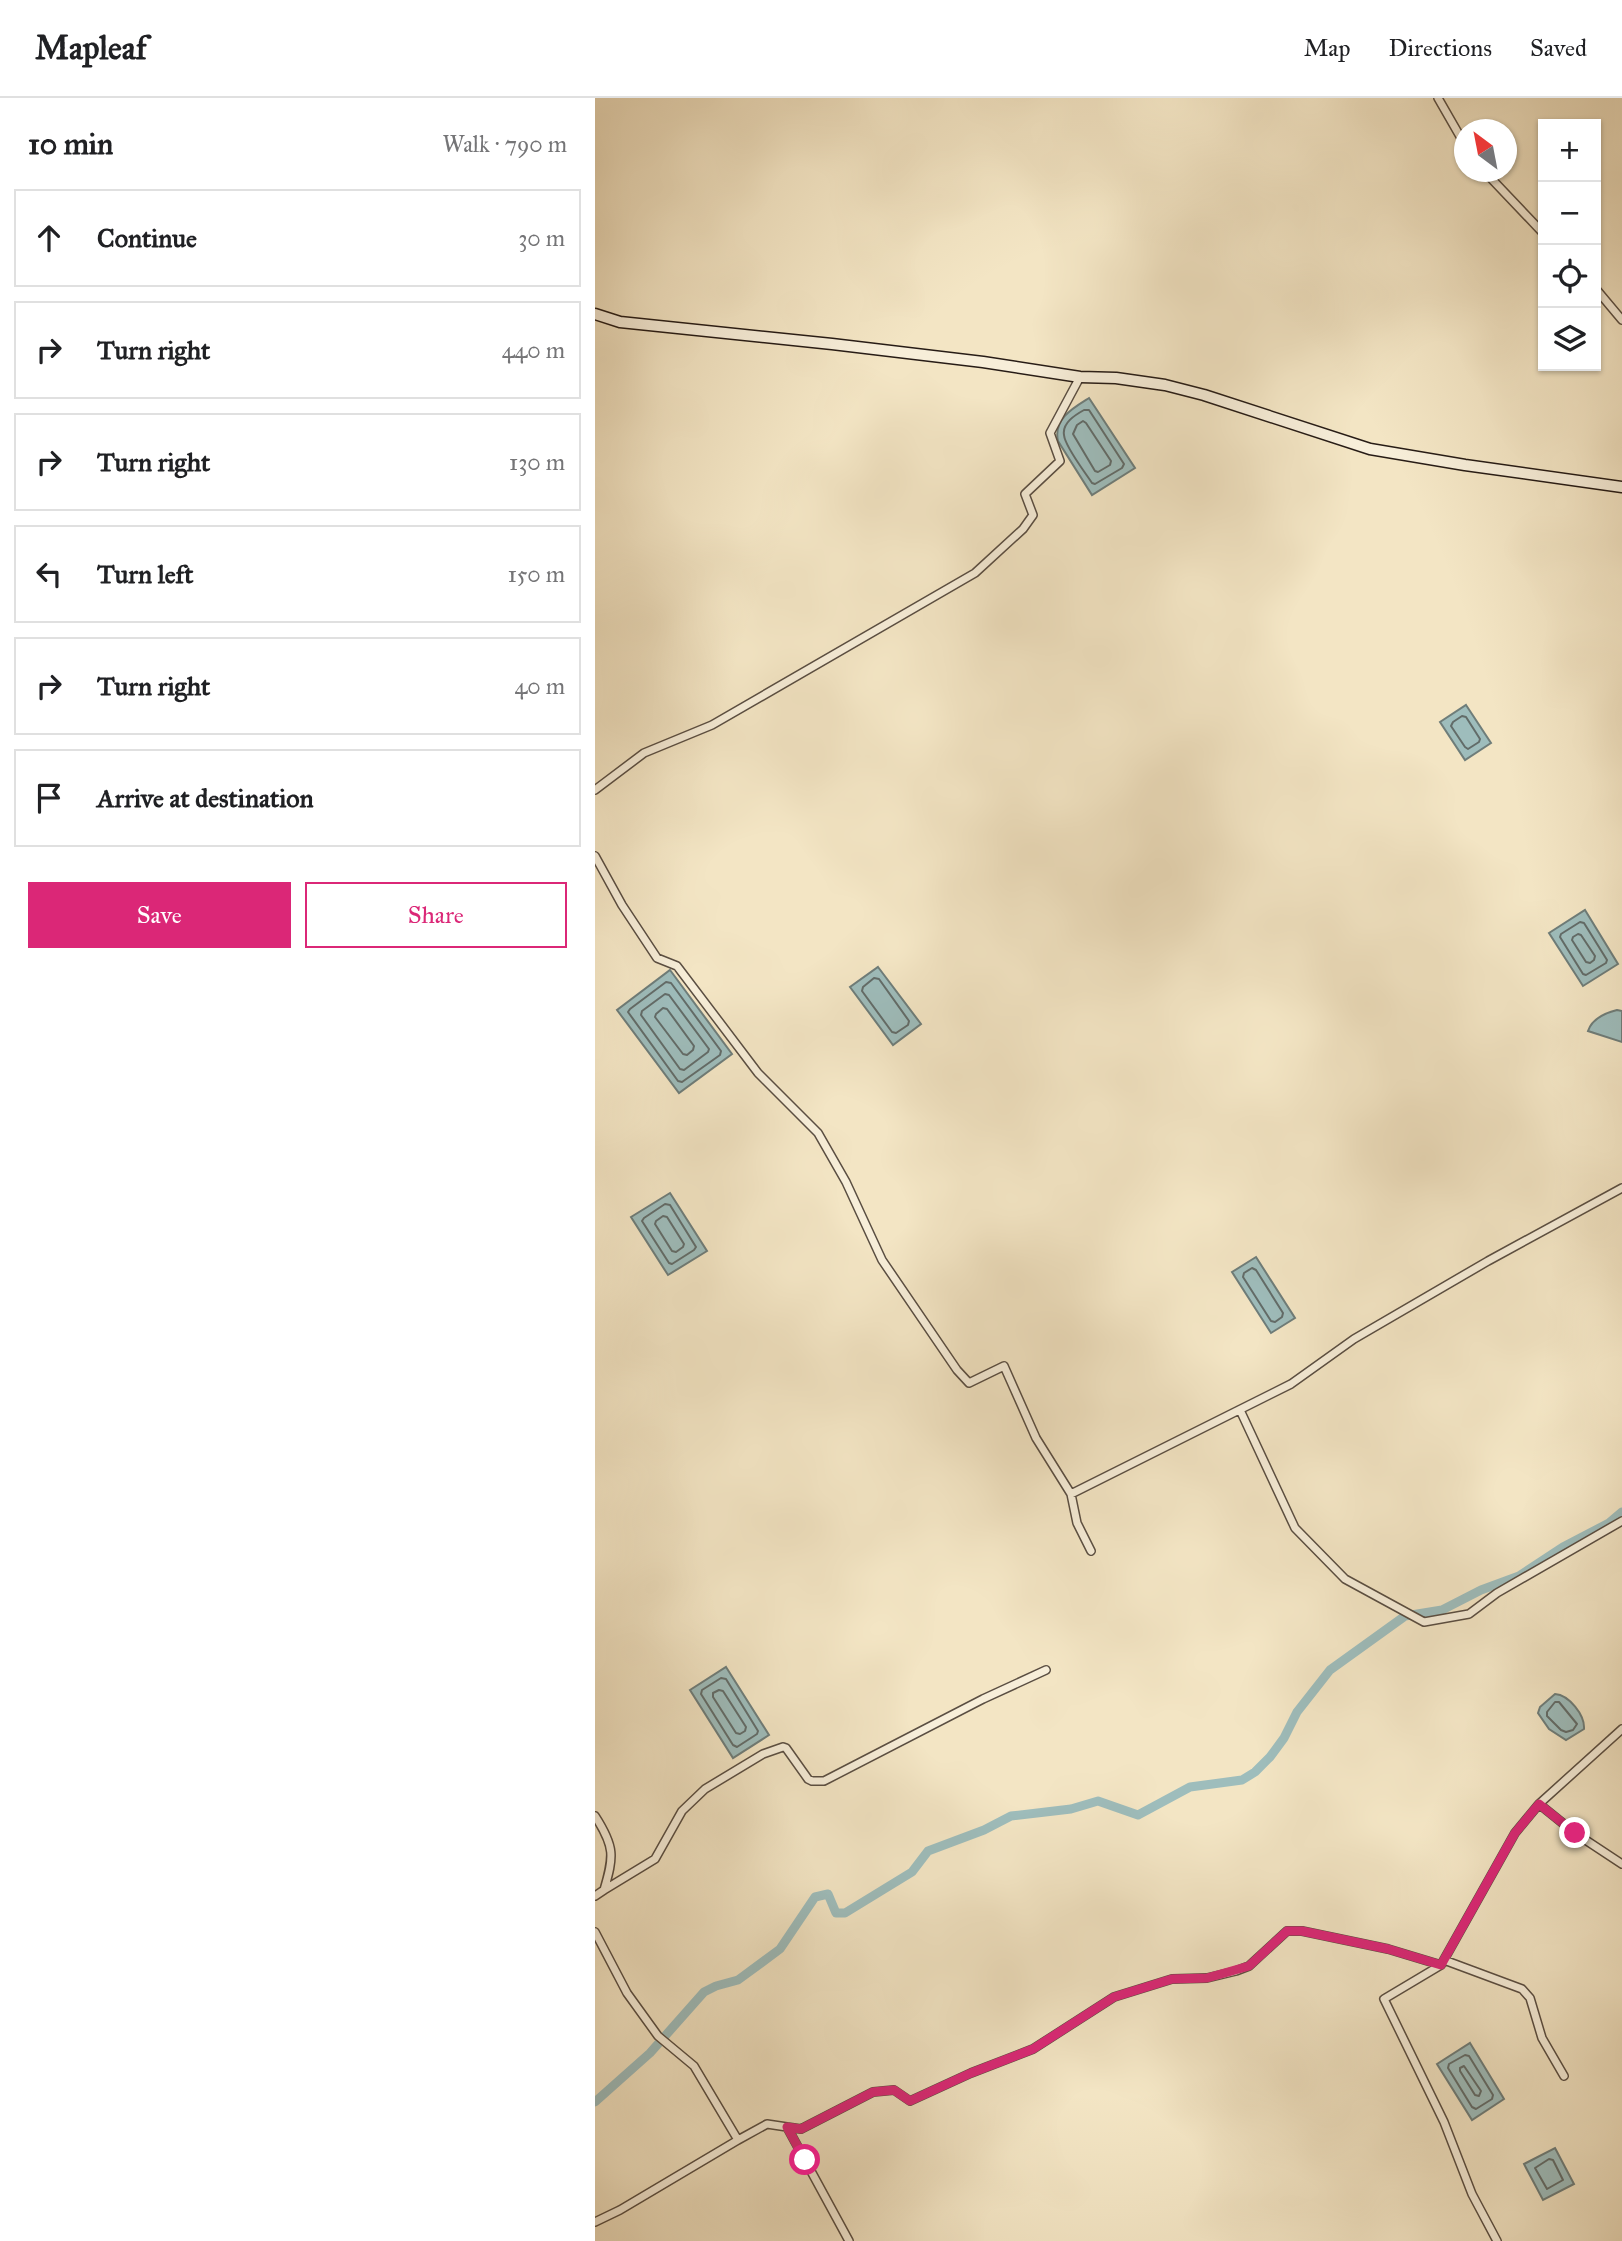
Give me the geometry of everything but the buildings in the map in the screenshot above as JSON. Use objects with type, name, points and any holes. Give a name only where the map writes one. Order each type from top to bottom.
[{"type":"main road","points":[[595,314],[620,322],[955,358],[1080,377],[1116,378],[1165,385],[1370,449],[1465,466],[1622,487]]},
{"type":"street","points":[[1438,98],[1454,126]]},
{"type":"street","points":[[1495,182],[1538,228]]},
{"type":"street","points":[[1601,295],[1622,320]]},
{"type":"street","points":[[595,790],[644,753],[712,725],[975,573],[1023,530],[1033,515],[1025,494],[1061,461],[1050,433],[1080,377]]},
{"type":"street","points":[[595,856],[622,905],[657,958],[677,965],[758,1073],[818,1133],[846,1182],[882,1260],[957,1370],[969,1383],[1005,1366],[1036,1438],[1071,1494],[1077,1523],[1091,1551]]},
{"type":"street","points":[[1071,1494],[1291,1384],[1354,1339],[1488,1261],[1622,1188]]},
{"type":"street","points":[[1240,1410],[1295,1528],[1345,1578],[1424,1622],[1469,1614],[1497,1593],[1622,1521]]},
{"type":"street","points":[[595,1896],[655,1859],[682,1811],[705,1789],[763,1754],[786,1748],[808,1779],[824,1781],[972,1704],[1046,1670]]},
{"type":"street","points":[[1497,2241],[1472,2194],[1444,2122],[1384,1999],[1442,1962],[1515,1833],[1539,1804],[1622,1730]]},
{"type":"street","points":[[1539,1804],[1575,1833],[1622,1864]]},
{"type":"street","points":[[595,1816],[608,1838],[613,1860],[604,1890]]},
{"type":"street","points":[[595,2221],[620,2210],[767,2124],[801,2129],[873,2092],[894,2090],[910,2101],[1033,2049],[1114,1997],[1172,1979],[1207,1978],[1249,1966],[1287,1931],[1302,1931],[1442,1962],[1522,1989],[1530,1998],[1542,2038],[1564,2076]]},
{"type":"street","points":[[595,1932],[627,1993],[658,2036],[694,2066],[739,2140]]},
{"type":"street","points":[[787,2127],[849,2241]]},
{"type":"water","points":[[1089,398],[1135,468],[1092,495],[1058,441],[1057,433],[1061,420]]},
{"type":"water","points":[[1466,705],[1491,743],[1465,760],[1440,722]]},
{"type":"water","points":[[1585,910],[1618,964],[1583,986],[1549,933]]},
{"type":"water","points":[[878,967],[921,1024],[893,1045],[850,987]]},
{"type":"water","points":[[670,970],[732,1054],[679,1093],[617,1010]]},
{"type":"water","points":[[1617,1010],[1622,1011],[1622,1042],[1588,1031],[1599,1017]]},
{"type":"water","points":[[670,1193],[707,1251],[668,1275],[631,1217]]},
{"type":"water","points":[[1256,1257],[1295,1318],[1271,1333],[1232,1272]]},
{"type":"water","points":[[726,1667],[769,1735],[733,1758],[690,1690]]},
{"type":"water","points":[[1555,1694],[1571,1702],[1584,1724],[1584,1729],[1566,1740],[1549,1729],[1538,1713],[1540,1707]]},
{"type":"water","points":[[1470,2043],[1504,2099],[1472,2120],[1437,2064]]},
{"type":"water","points":[[1555,2148],[1574,2184],[1543,2200],[1524,2164]]},
{"type":"waterway","points":[[595,2102],[650,2053],[704,1992],[738,1980],[780,1949],[815,1897],[828,1894],[836,1913],[845,1913],[912,1872],[928,1851],[984,1830],[1011,1816],[1071,1809],[1098,1801],[1138,1815],[1190,1787],[1242,1780],[1270,1757],[1284,1738],[1297,1712],[1330,1670],[1405,1616],[1442,1610],[1481,1590],[1519,1576],[1563,1547],[1609,1523],[1622,1512]]},
{"type":"route","points":[[805,2160],[787,2127],[801,2129],[873,2092],[894,2090],[910,2101],[1033,2049],[1114,1997],[1172,1979],[1207,1978],[1249,1966],[1287,1931],[1302,1931],[1388,1949],[1441,1965],[1515,1833],[1539,1804],[1575,1833]]}]
